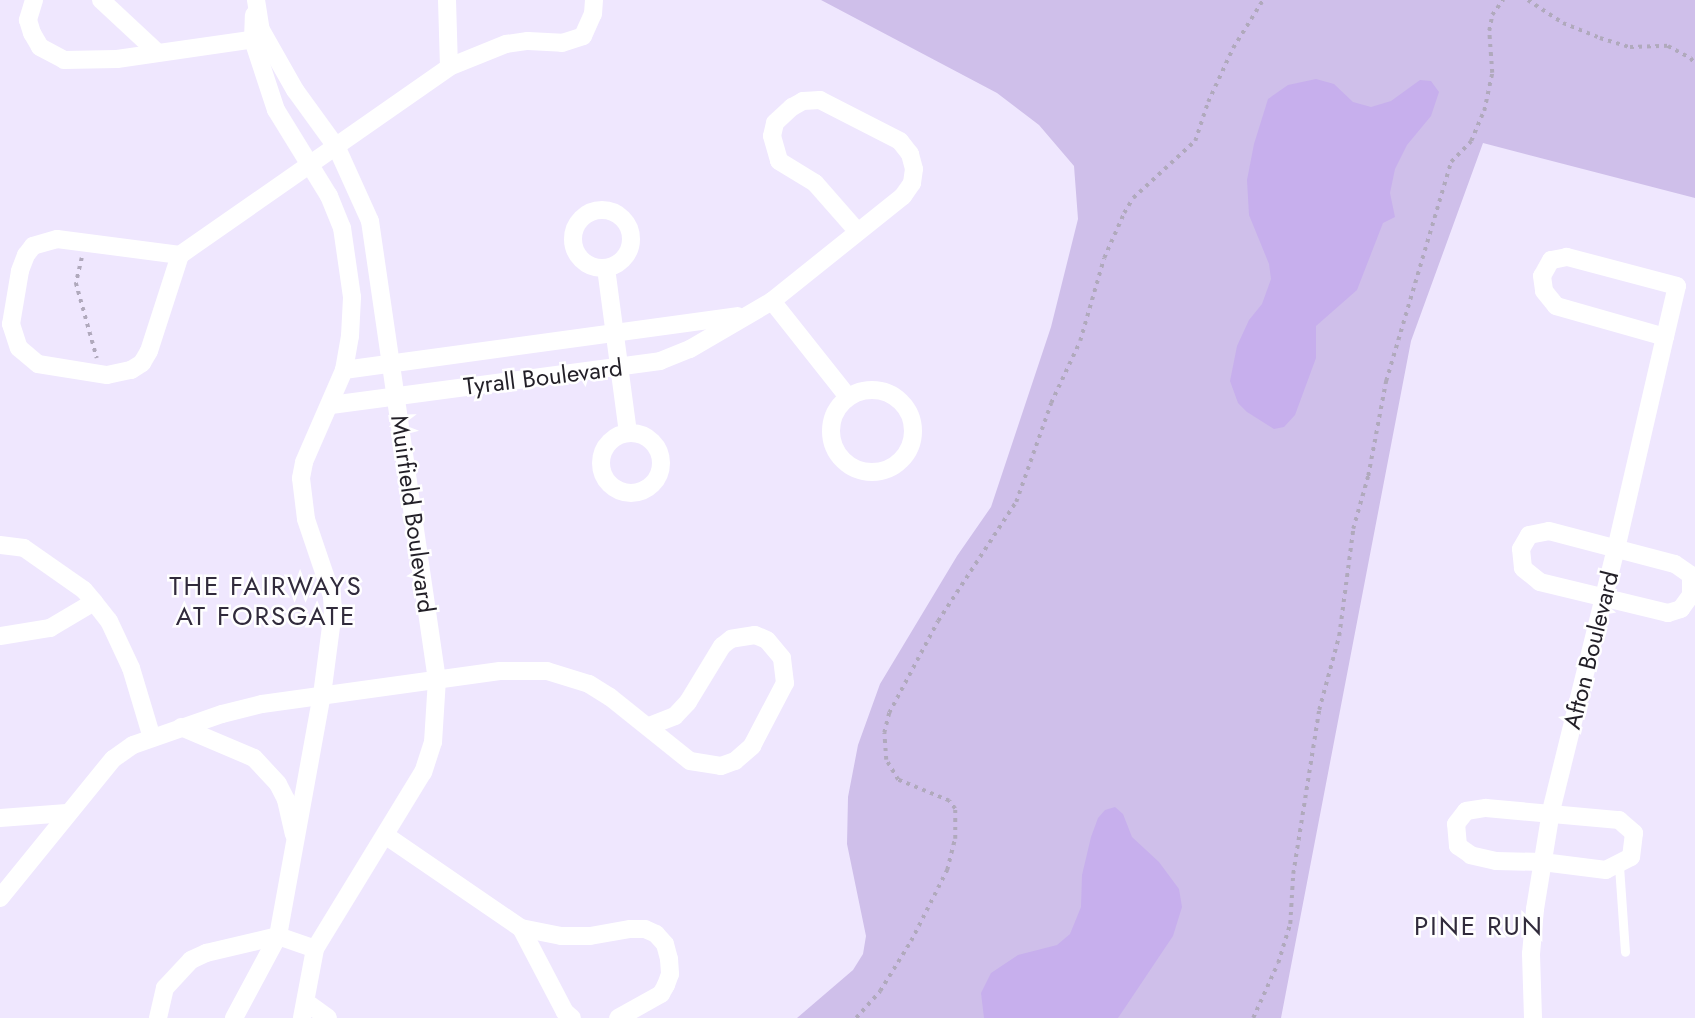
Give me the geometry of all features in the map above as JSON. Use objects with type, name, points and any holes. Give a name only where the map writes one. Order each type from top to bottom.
[{"type":"street","points":[[34,0],[28,20],[32,33],[40,47],[64,60],[117,59],[259,38]]},
{"type":"street","points":[[101,0],[157,52]]},
{"type":"street","points":[[447,0],[449,67]]},
{"type":"street","points":[[180,255],[45,240],[26,255],[11,324],[19,348],[38,364],[101,374],[120,375],[142,363],[149,351],[180,255],[337,148],[449,67],[506,44],[571,42],[583,36],[589,27],[594,0]]},
{"type":"street","name":"Muirfield Boulevard","points":[[234,1018],[278,936],[322,695],[333,611],[332,596],[306,519],[301,478],[304,462],[344,370],[351,336],[352,297],[346,244],[328,196],[276,110],[259,38],[256,4]]},
{"type":"street","name":"Muirfield Boulevard","points":[[259,38],[337,148],[370,221],[393,364],[437,680],[433,743],[424,772],[315,949],[304,1010]]},
{"type":"street","name":"Tyrall Boulevard","points":[[344,370],[393,364],[615,351],[660,361],[690,349],[772,301],[903,196],[912,183],[914,169],[910,154],[900,141],[820,100],[803,102],[792,107],[775,123],[772,136],[779,161],[815,183],[858,232]]},
{"type":"street","name":"Afton Boulevard","points":[[1533,1018],[1531,954],[1551,811],[1616,549],[1677,286],[1567,257],[1551,260],[1542,276],[1544,291],[1556,306],[1665,337]]},
{"type":"street","points":[[606,268],[615,351],[628,432]]},
{"type":"street","points":[[772,301],[848,397]]},
{"type":"street","name":"Tyrall Boulevard","points":[[331,405],[396,396],[615,351],[744,315]]},
{"type":"street","points":[[876,390],[891,395],[904,405],[911,420],[912,436],[908,451],[897,464],[883,471],[867,472],[852,467],[839,457],[832,442],[831,426],[836,411],[848,397],[860,391],[876,390]]},
{"type":"street","points":[[1549,531],[1616,549],[1675,564],[1691,575],[1692,596],[1681,609],[1668,613],[1540,582],[1523,568],[1521,550],[1529,535],[1549,531]]},
{"type":"street","points":[[0,545],[24,548],[84,590],[94,602],[108,621],[131,668],[152,738]]},
{"type":"street","points":[[0,636],[50,628],[94,602]]},
{"type":"street","points":[[0,898],[113,760],[133,745],[181,727],[262,704],[527,669],[566,675],[610,697],[690,761],[721,766],[735,761],[752,746],[785,683],[782,658],[766,640],[755,635],[732,639],[722,646],[688,702],[675,716],[649,726]]},
{"type":"street","points":[[181,727],[254,758],[278,784],[286,800],[296,846]]},
{"type":"street","points":[[1486,808],[1551,811],[1619,820],[1634,832],[1631,858],[1606,870],[1543,862],[1496,861],[1471,855],[1458,846],[1456,824],[1466,811],[1486,808]]},
{"type":"street","points":[[0,818],[67,813]]},
{"type":"street","points":[[385,835],[521,928],[561,936],[590,936],[630,929],[645,929],[656,934],[665,944],[669,959],[670,974],[666,985],[661,994],[618,1018]]},
{"type":"street","points":[[521,928],[565,1012],[572,1018]]},
{"type":"street","points":[[158,1018],[165,988],[191,960],[205,953],[278,936],[315,949]]},
{"type":"street","points":[[304,1010],[328,1018]]},
{"type":"lane","points":[[1619,866],[1625,952]]},
{"type":"path","points":[[856,1018],[880,991],[906,950],[947,870],[955,839],[955,809],[949,801],[898,780],[886,761],[883,747],[889,713],[938,621],[1016,502],[1031,454],[1080,341],[1104,258],[1124,213],[1133,198],[1195,141],[1208,102],[1233,48],[1263,0]]},
{"type":"path","points":[[1253,1018],[1278,964],[1290,924],[1293,874],[1319,710],[1339,636],[1353,529],[1368,476],[1386,381],[1451,162],[1471,141],[1484,111],[1492,72],[1489,31],[1492,15],[1503,0]]},
{"type":"path","points":[[1528,0],[1563,23],[1600,38],[1630,47],[1668,46],[1691,58],[1695,65]]},
{"type":"path","points":[[82,242],[76,283],[101,374]]},
{"type":"shaded area","points":[[821,0],[1695,0],[1695,198],[1483,143],[1411,341],[1281,1018],[797,1018],[853,970],[863,954],[866,936],[847,844],[848,797],[858,745],[880,684],[957,556],[991,507],[1051,327],[1078,219],[1074,166],[1039,125],[997,93]]},
{"type":"shaded area","points":[[1316,79],[1334,84],[1353,102],[1371,107],[1391,101],[1420,80],[1431,81],[1439,92],[1431,116],[1407,145],[1395,169],[1390,193],[1395,217],[1383,223],[1357,290],[1316,326],[1316,358],[1295,415],[1284,427],[1274,429],[1238,403],[1230,381],[1237,346],[1249,320],[1262,304],[1271,279],[1269,264],[1249,215],[1247,180],[1254,144],[1268,99],[1288,85]]},
{"type":"shaded area","points":[[1115,807],[1123,814],[1132,837],[1159,862],[1179,889],[1182,907],[1173,936],[1118,1018],[984,1018],[981,993],[991,973],[1018,955],[1057,945],[1070,934],[1081,907],[1082,875],[1091,837],[1098,818],[1105,810]]},
{"type":"district","name":"THE FAIRWAYS AT FORSGATE","points":[[266,602]]},
{"type":"district","name":"PINE RUN","points":[[1479,927]]}]
